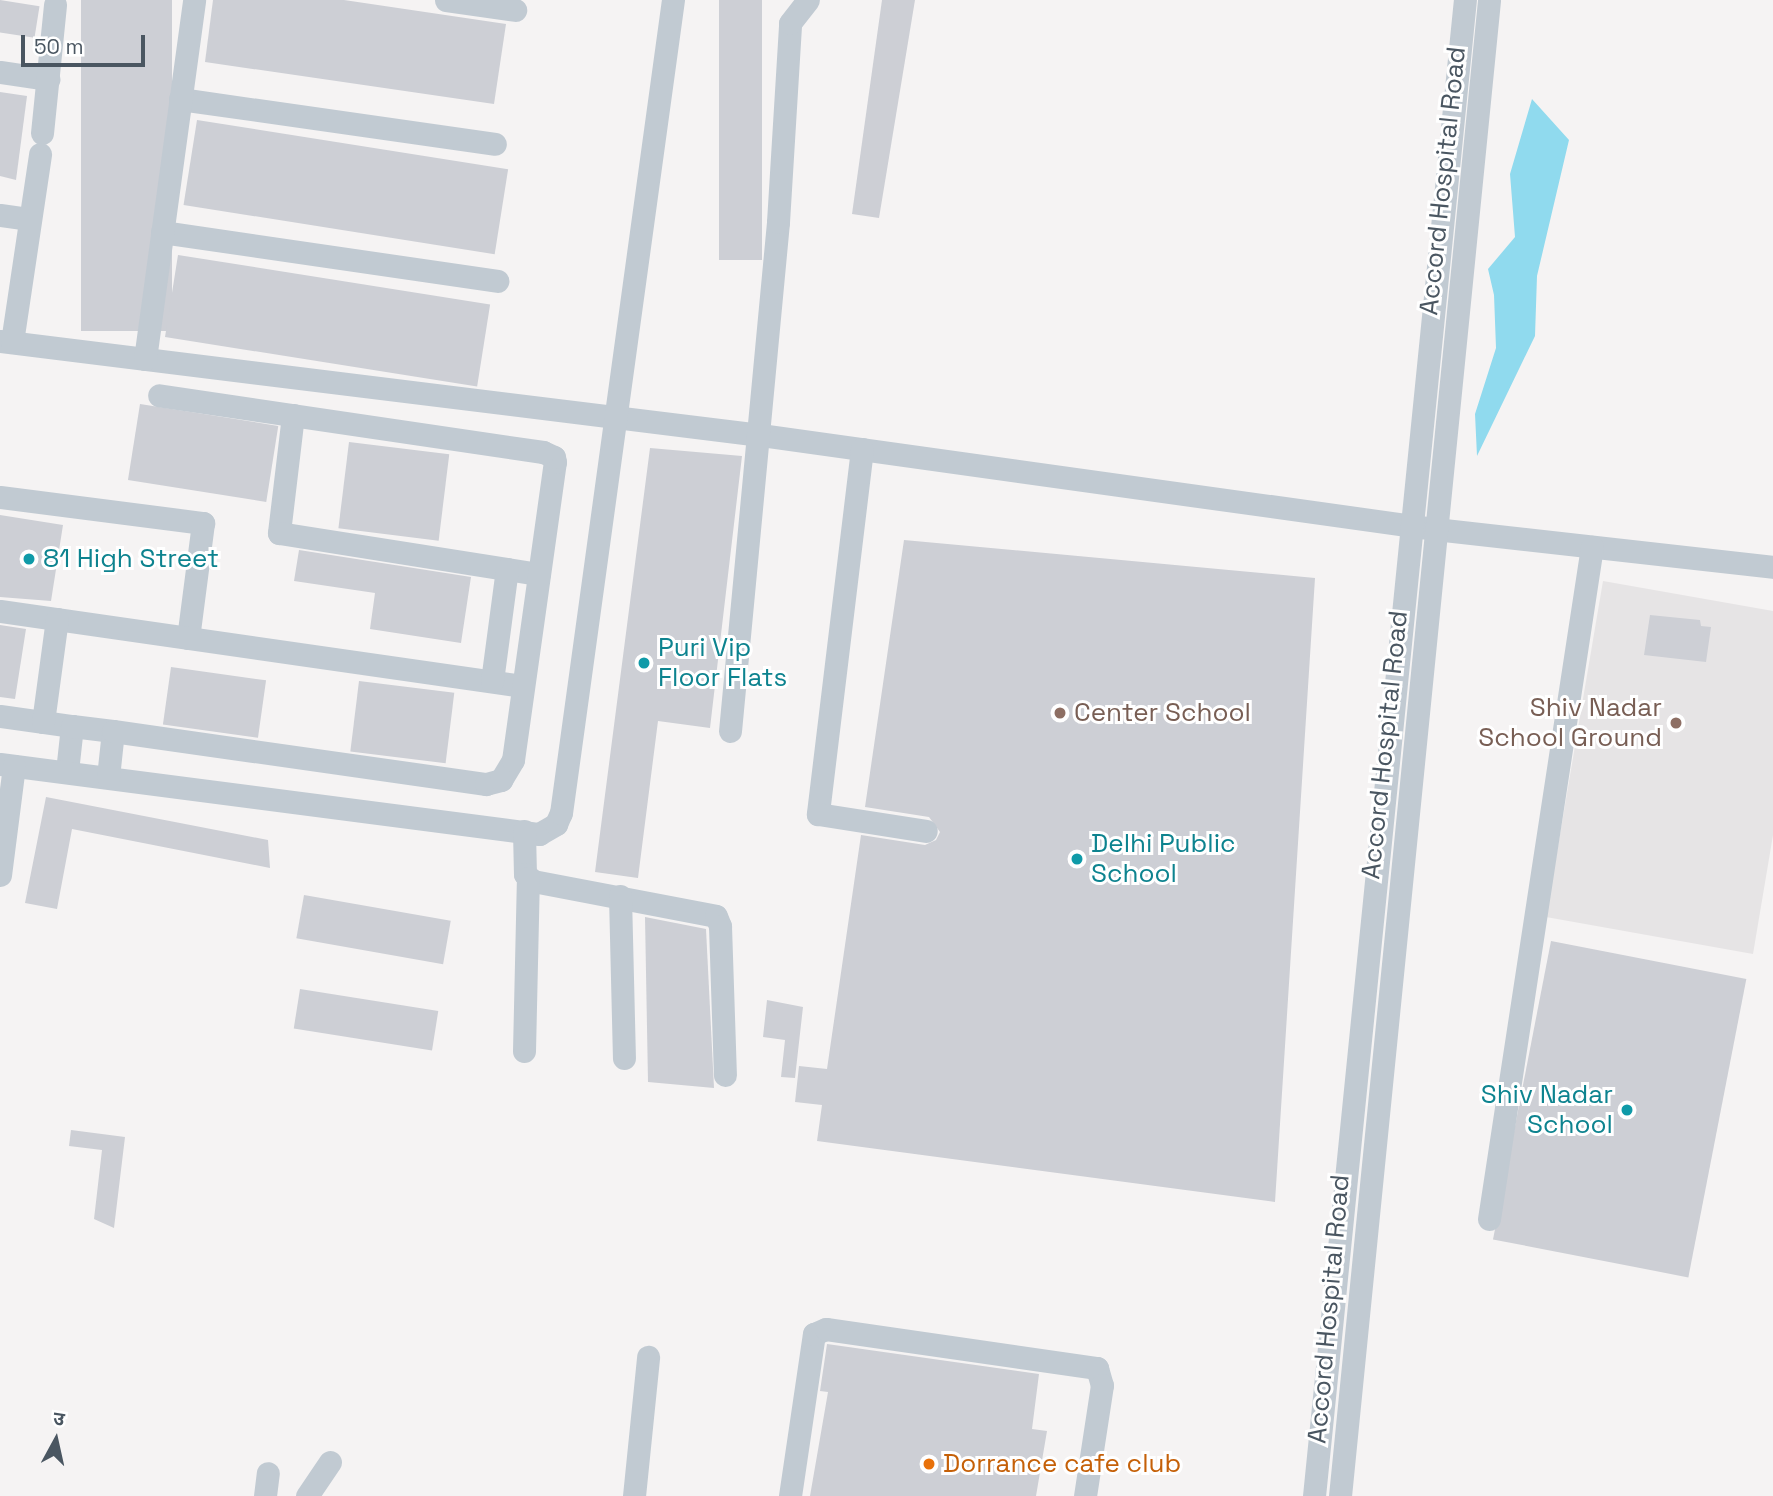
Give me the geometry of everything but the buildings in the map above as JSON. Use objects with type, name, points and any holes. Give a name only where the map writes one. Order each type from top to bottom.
[{"type":"street","points":[[145,359],[194,0]]},
{"type":"street","points":[[446,0],[515,10]]},
{"type":"street","points":[[0,875],[7,765],[524,831],[549,830],[561,813],[673,0]]},
{"type":"street","points":[[730,731],[760,435],[790,23],[807,0]]},
{"type":"street","points":[[1314,1496],[1424,528],[1465,0]]},
{"type":"street","name":"Accord Hospital Road","points":[[1340,1496],[1424,528],[1489,0]]},
{"type":"street","points":[[55,5],[41,144],[30,219],[6,342],[760,435],[1424,528],[1773,567]]},
{"type":"street","points":[[0,72],[48,79]]},
{"type":"street","points":[[180,99],[495,144]]},
{"type":"street","points":[[0,215],[30,219]]},
{"type":"street","points":[[162,232],[497,282]]},
{"type":"street","points":[[0,716],[486,784],[501,780],[513,760],[555,462],[550,454],[159,395]]},
{"type":"street","points":[[293,415],[279,533],[539,574]]},
{"type":"street","points":[[862,449],[818,814],[926,831]]},
{"type":"street","points":[[0,497],[203,523],[188,638]]},
{"type":"street","points":[[1489,1219],[1592,547]]},
{"type":"street","points":[[492,681],[507,569]]},
{"type":"street","points":[[0,611],[523,686]]},
{"type":"street","points":[[43,722],[57,619]]},
{"type":"street","points":[[67,771],[72,726]]},
{"type":"street","points":[[107,777],[113,731]]},
{"type":"street","points":[[524,831],[528,878],[524,1051]]},
{"type":"street","points":[[528,878],[716,916],[725,1075]]},
{"type":"street","points":[[620,896],[624,1058]]},
{"type":"street","points":[[790,1496],[814,1334],[827,1329],[1097,1367],[1102,1385],[1085,1496]]},
{"type":"street","points":[[634,1496],[648,1356]]},
{"type":"street","points":[[307,1496],[330,1462]]},
{"type":"shaded area","name":"Shiv Nadar School Ground","points":[[1603,581],[1773,611],[1773,835],[1753,954],[1546,917]]},
{"type":"water","points":[[1532,99],[1569,140],[1537,276],[1535,336],[1477,456],[1475,414],[1496,348],[1494,295],[1488,269],[1515,237],[1510,174]]},
{"type":"place","name":"81 High Street","points":[[29,559]]},
{"type":"place","name":"Puri Vip Floor Flats","points":[[644,663]]},
{"type":"place","name":"Center School","points":[[1060,713]]},
{"type":"place","name":"Shiv Nadar School Ground","points":[[1676,723]]},
{"type":"place","name":"Delhi Public School","points":[[1077,859]]},
{"type":"place","name":"Shiv Nadar School","points":[[1627,1110]]},
{"type":"place","name":"Dorrance cafe club","points":[[929,1464]]}]
